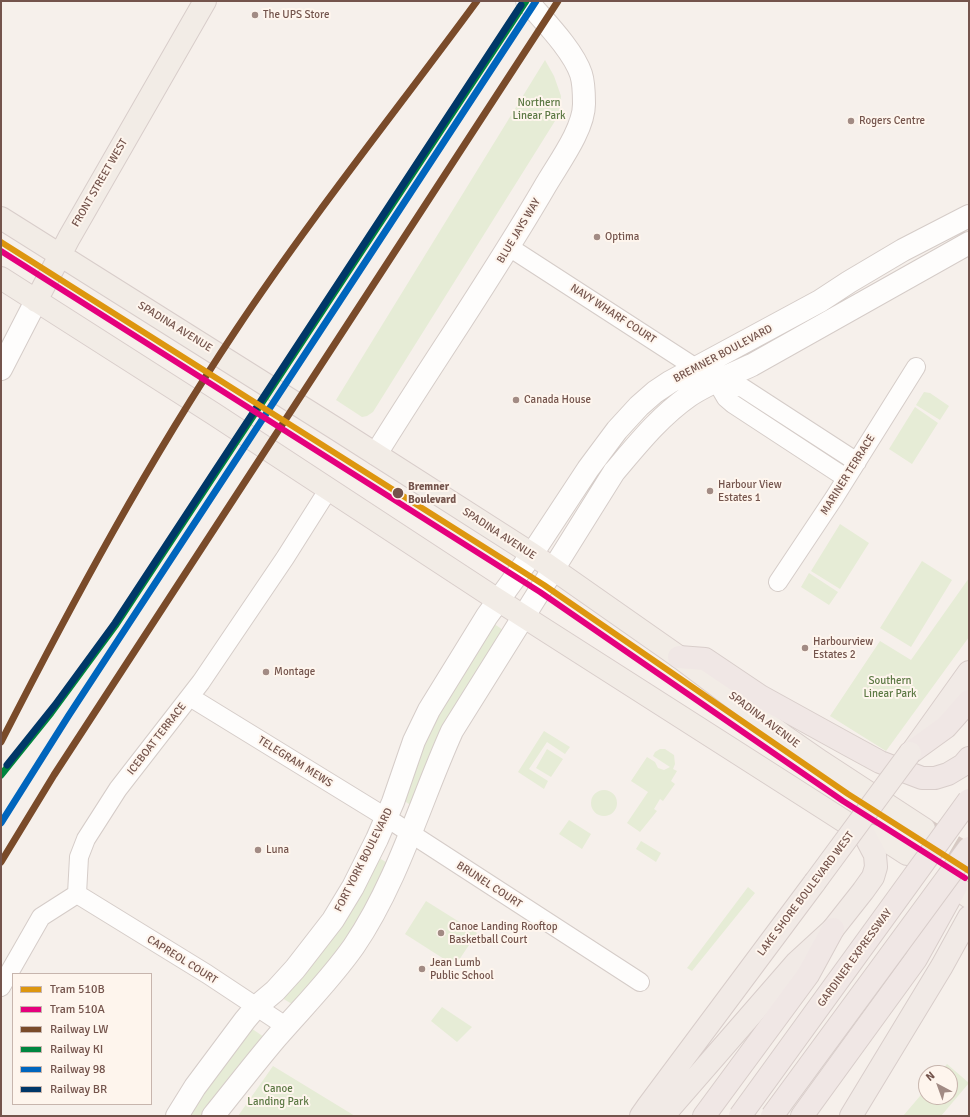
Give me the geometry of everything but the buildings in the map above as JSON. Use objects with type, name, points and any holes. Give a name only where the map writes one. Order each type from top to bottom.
[{"type":"highway","points":[[679,657],[705,659],[760,696],[853,748],[880,762],[922,778],[935,778],[948,774],[963,765],[969,758]]},
{"type":"highway","name":"LAKE SHORE BOULEVARD WEST","points":[[641,1116],[969,672]]},
{"type":"highway","points":[[910,753],[946,726],[969,701]]},
{"type":"highway","name":"GARDINER EXPRESSWAY","points":[[740,1116],[969,800]]},
{"type":"highway","points":[[663,1116],[797,962],[833,929],[873,877],[876,867],[875,855],[864,834]]},
{"type":"highway","points":[[772,1116],[969,848]]},
{"type":"highway","points":[[802,1116],[916,959],[962,892]]},
{"type":"highway","points":[[851,1116],[942,966],[969,917]]},
{"type":"highway","points":[[704,1116],[808,975],[833,929]]},
{"type":"main road","name":"FRONT STREET WEST","points":[[36,300],[60,255],[205,1]]},
{"type":"main road","name":"SPADINA AVENUE","points":[[1,218],[532,554],[679,657],[790,740],[924,829]]},
{"type":"main road","points":[[1,278],[864,834],[884,839],[907,854]]},
{"type":"street","name":"BLUE JAYS WAY","points":[[376,454],[509,247],[576,134],[583,116],[584,99],[580,74],[572,57],[527,1]]},
{"type":"street","points":[[963,219],[969,244]]},
{"type":"street","name":"BREMNER BOULEVARD","points":[[499,600],[532,554],[588,469],[617,430],[639,406],[655,392],[694,368],[814,305],[903,250],[963,219]]},
{"type":"street","name":"BREMNER BOULEVARD","points":[[524,616],[614,472],[659,420],[689,396],[716,381],[752,365],[969,244]]},
{"type":"street","name":"NAVY WHARF COURT","points":[[509,247],[694,368],[716,381],[743,388],[857,462]]},
{"type":"street","name":"FRONT STREET WEST","points":[[1,369],[36,300]]},
{"type":"street","name":"MARINER TERRACE","points":[[778,582],[834,498],[916,367]]},
{"type":"street","name":"NAVY WHARF COURT","points":[[716,381],[726,398],[733,404],[846,478]]},
{"type":"street","name":"ICEBOAT TERRACE","points":[[77,894],[78,860],[86,839],[118,789],[201,682],[285,558],[328,490]]},
{"type":"street","name":"FORT YORK BOULEVARD","points":[[213,1116],[328,980],[354,945],[376,908],[399,826],[414,741],[429,710],[479,628],[499,600]]},
{"type":"street","name":"FORT YORK BOULEVARD","points":[[177,1116],[195,1087],[256,1007],[275,991],[334,920],[359,875],[399,826],[439,760],[452,731],[524,616]]},
{"type":"street","name":"TELEGRAM MEWS","points":[[190,697],[399,826]]},
{"type":"street","name":"BRUNEL COURT","points":[[399,826],[640,982]]},
{"type":"street","points":[[1,987],[41,917],[77,894]]},
{"type":"street","name":"CAPREOL COURT","points":[[77,894],[207,974],[287,1027]]},
{"type":"green space","name":"Northern Linear Park","points":[[545,60],[554,76],[561,96],[560,113],[373,412],[362,417],[336,400]]},
{"type":"green space","points":[[924,392],[930,393],[949,406],[940,420],[916,405]]},
{"type":"green space","points":[[915,407],[938,423],[912,464],[889,449]]},
{"type":"green space","points":[[840,524],[869,543],[840,589],[811,571]]},
{"type":"green space","points":[[922,561],[952,580],[911,647],[880,628]]},
{"type":"green space","points":[[809,573],[838,592],[829,605],[801,587]]},
{"type":"green space","name":"Southern Linear Park","points":[[969,578],[969,637],[886,751],[830,716],[880,641],[911,660]]},
{"type":"green space","points":[[490,621],[503,630],[412,806],[403,800],[415,752]]},
{"type":"green space","points":[[544,731],[570,747],[565,754],[547,742],[529,769],[548,781],[544,789],[518,772]]},
{"type":"green space","points":[[547,749],[563,759],[551,777],[536,768]]},
{"type":"green space","points":[[660,749],[665,749],[674,755],[675,764],[673,769],[677,771],[671,781],[675,784],[663,801],[660,799],[654,809],[657,811],[640,832],[627,823],[648,792],[631,781],[647,757],[655,762],[658,768],[664,770],[670,767],[653,756],[655,752]]},
{"type":"green space","points":[[604,790],[613,794],[617,803],[613,812],[604,816],[595,812],[591,803],[595,794]]},
{"type":"green space","points":[[569,820],[591,834],[582,849],[559,834]]},
{"type":"green space","points":[[641,841],[661,853],[656,862],[636,849]]},
{"type":"green space","points":[[376,856],[389,864],[369,909],[297,1007],[282,998]]},
{"type":"green space","points":[[748,887],[755,893],[692,971],[687,968]]},
{"type":"green space","name":"Canoe Landing Rooftop Basketball Court","points":[[426,901],[477,933],[455,966],[405,934]]},
{"type":"green space","points":[[442,1007],[472,1027],[457,1042],[431,1021]]},
{"type":"green space","points":[[248,1026],[264,1037],[201,1116],[183,1116]]},
{"type":"green space","name":"Canoe Landing Park","points":[[273,1066],[355,1116],[238,1116]]},
{"type":"green space","points":[[958,1074],[969,1083],[958,1096]]},
{"type":"green space","points":[[918,1098],[918,1105],[950,1105],[941,1116],[903,1116]]},
{"type":"tunnel","points":[[925,829],[969,855]]},
{"type":"tram line","name":"510B","points":[[1,242],[544,585],[848,794],[969,871]]},
{"type":"tram line","name":"510A","points":[[1,251],[540,592],[843,801],[965,878]]},
{"type":"rail line","name":"LW","points":[[1,742],[112,533],[172,430],[236,330],[294,246],[477,1]]},
{"type":"rail line","name":"KI","points":[[1,775],[51,713],[115,626],[526,1]]},
{"type":"rail line","name":"98","points":[[1,823],[69,715],[536,1]]},
{"type":"rail line","name":"LW","points":[[1,862],[54,775],[558,1]]},
{"type":"rail line","name":"BR","points":[[7,765],[55,705],[115,623],[521,5]]},
{"type":"place","name":"The UPS Store","points":[[255,15]]},
{"type":"place","name":"Rogers Centre","points":[[851,121]]},
{"type":"place","name":"Optima","points":[[597,237]]},
{"type":"place","name":"Canada House","points":[[516,400]]},
{"type":"place","name":"Harbour View Estates 1","points":[[710,491]]},
{"type":"place","name":"Bremner Boulevard","points":[[398,493]]},
{"type":"place","name":"Harbourview Estates 2","points":[[805,648]]},
{"type":"place","name":"Montage","points":[[266,672]]},
{"type":"place","name":"Luna","points":[[258,850]]},
{"type":"place","name":"Canoe Landing Rooftop Basketball Court","points":[[441,933]]},
{"type":"place","name":"Jean Lumb Public School","points":[[422,969]]}]
